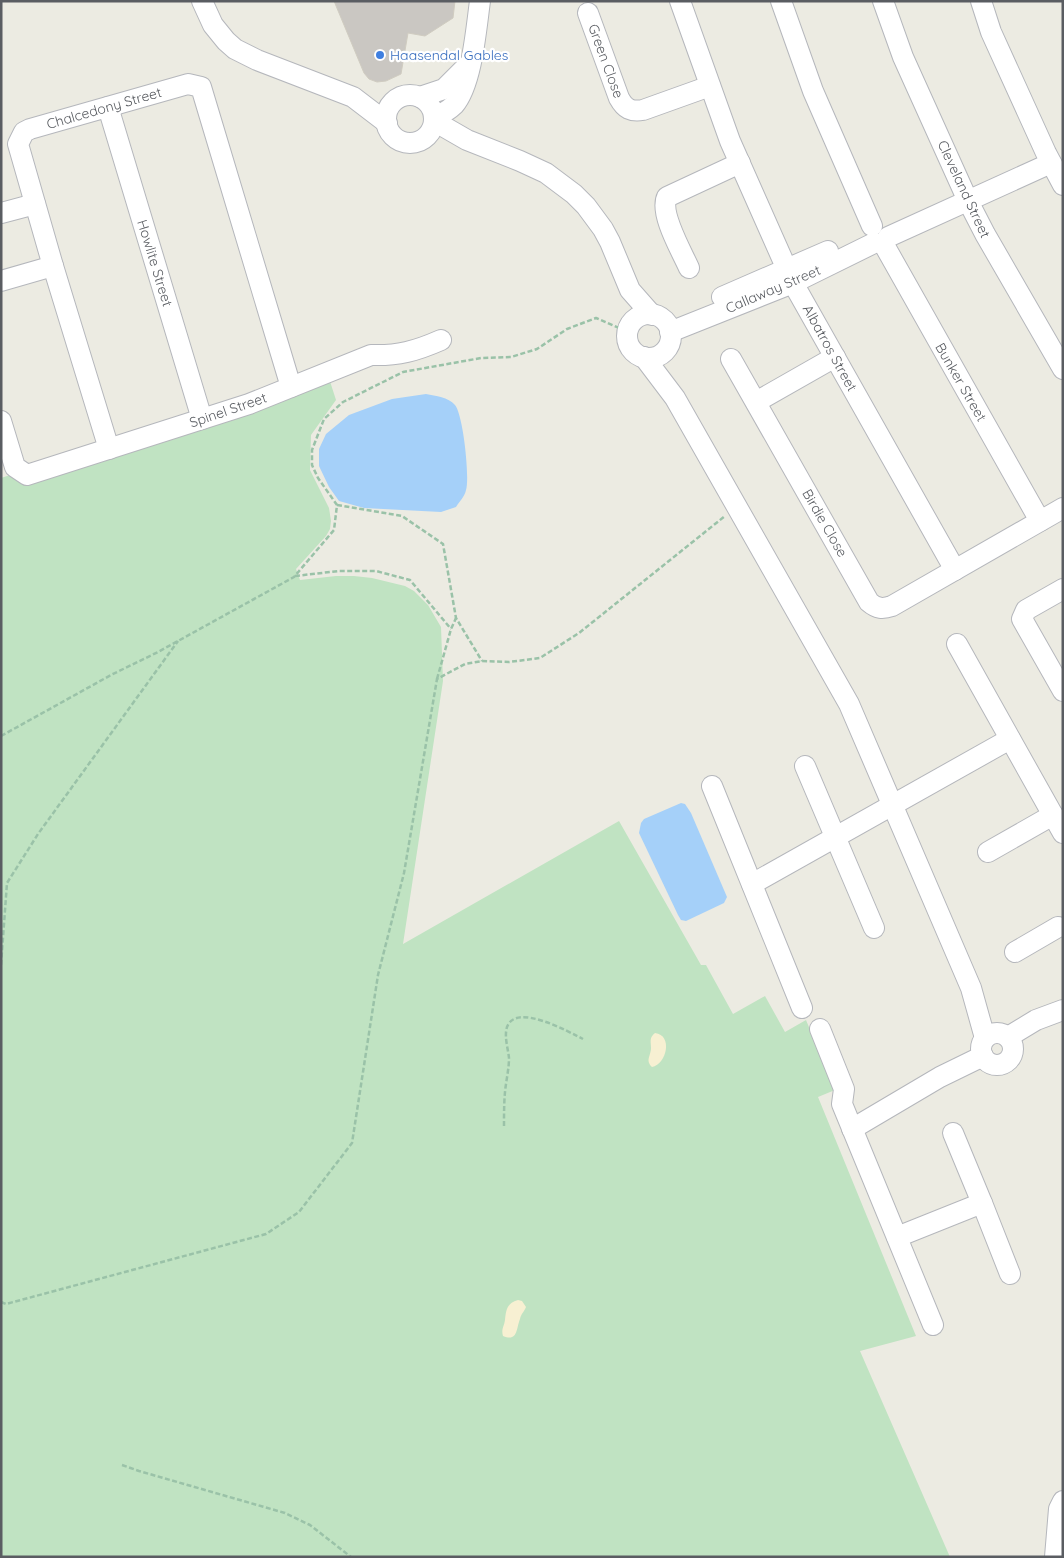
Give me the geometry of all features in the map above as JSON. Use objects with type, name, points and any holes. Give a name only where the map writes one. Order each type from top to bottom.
[{"type":"street","points":[[202,1],[212,25],[226,42],[235,49],[257,60],[353,97],[387,123],[392,134],[402,141],[414,142],[453,106],[463,90],[470,63],[480,1]]},
{"type":"street","name":"Albatros Street","points":[[680,1],[730,141],[790,276],[955,570]]},
{"type":"street","name":"Bunker Street","points":[[781,1],[813,91],[878,235],[1040,521]]},
{"type":"street","name":"Cleveland Street","points":[[883,1],[903,57],[985,234],[1063,369]]},
{"type":"street","points":[[981,1],[991,32],[1063,185]]},
{"type":"street","name":"Green Close","points":[[588,13],[619,98],[626,108],[636,112],[710,86]]},
{"type":"street","points":[[353,97],[398,98],[405,95],[420,97],[435,93],[444,89],[470,63]]},
{"type":"street","name":"Chalcedony Street","points":[[109,449],[18,144],[24,132],[188,84],[201,87],[291,386]]},
{"type":"street","points":[[420,97],[430,105],[431,125]]},
{"type":"street","points":[[387,123],[389,109],[398,98]]},
{"type":"street","points":[[453,106],[461,136]]},
{"type":"street","name":"Howlite Street","points":[[108,107],[202,419]]},
{"type":"street","points":[[431,125],[531,166],[560,183],[586,206],[610,242],[630,290],[664,329],[676,398]]},
{"type":"street","name":"Callaway Street","points":[[664,329],[790,276],[1049,158]]},
{"type":"street","points":[[690,268],[666,217],[664,203],[666,197],[740,163]]},
{"type":"street","points":[[1,213],[35,204]]},
{"type":"street","points":[[1,281],[53,266]]},
{"type":"street","points":[[630,290],[628,343],[634,352],[649,358],[660,355],[664,329]]},
{"type":"street","points":[[628,330],[636,318],[647,314],[664,329]]},
{"type":"street","name":"Spinel Street","points":[[1,421],[15,467],[27,475],[249,404],[371,354],[387,355],[411,352],[441,340]]},
{"type":"street","points":[[644,357],[676,398],[840,687],[893,805],[971,988],[997,1043]]},
{"type":"street","points":[[756,402],[835,357]]},
{"type":"street","name":"Birdie Close","points":[[731,359],[864,593],[874,606],[880,608],[892,606],[955,570]]},
{"type":"street","points":[[955,570],[1063,508]]},
{"type":"street","points":[[1063,589],[1026,610],[1022,619],[1063,691]]},
{"type":"street","points":[[957,644],[1063,833]]},
{"type":"street","points":[[752,884],[1010,739]]},
{"type":"street","points":[[806,766],[874,928]]},
{"type":"street","points":[[712,786],[802,1008]]},
{"type":"street","points":[[988,852],[1053,815]]},
{"type":"street","points":[[1015,952],[1061,929]]},
{"type":"street","points":[[852,1129],[1036,1020],[1059,1012]]},
{"type":"street","points":[[820,1029],[844,1089],[842,1104],[933,1325]]},
{"type":"street","points":[[953,1133],[1010,1274]]},
{"type":"street","points":[[897,1238],[982,1203]]},
{"type":"street","points":[[1058,1552],[1059,1509],[1063,1500]]},
{"type":"path","points":[[1,736],[111,674],[179,640],[294,577],[334,530],[337,505],[318,478],[312,465],[312,450],[324,419],[343,402],[402,372],[481,358],[511,357],[537,349],[567,329],[596,318],[628,330]]},
{"type":"path","points":[[337,505],[402,516],[443,544],[456,618],[482,661]]},
{"type":"path","points":[[437,679],[466,664],[482,661],[509,662],[540,658],[579,633],[737,506]]},
{"type":"path","points":[[294,577],[339,571],[376,571],[410,580],[451,629]]},
{"type":"path","points":[[1,1302],[6,1304],[266,1234],[299,1212],[352,1142],[378,975],[404,873],[437,679],[451,629],[456,618]]},
{"type":"path","points":[[1,965],[7,883],[38,834],[179,640]]},
{"type":"path","points":[[504,1126],[509,1057],[506,1034],[508,1025],[513,1020],[533,1018],[583,1039]]},
{"type":"path","points":[[122,1465],[285,1513],[310,1525],[351,1557]]},
{"type":"green space","points":[[327,372],[336,400],[311,435],[310,470],[329,508],[330,529],[296,569],[300,580],[354,576],[372,578],[405,586],[414,591],[428,605],[441,627],[443,681],[403,944],[619,821],[701,965],[706,965],[733,1014],[765,996],[785,1032],[806,1020],[835,1090],[818,1097],[916,1336],[860,1351],[950,1557],[1,1557],[1,478]]},
{"type":"sand","points":[[655,1033],[661,1035],[664,1039],[666,1050],[661,1061],[652,1067],[649,1060],[651,1038]]},
{"type":"sand","points":[[518,1300],[522,1301],[526,1307],[520,1317],[516,1334],[511,1337],[503,1336],[502,1330],[508,1307],[511,1303]]},
{"type":"water","points":[[426,394],[442,397],[452,402],[461,420],[465,446],[467,483],[466,490],[456,507],[441,512],[364,508],[339,501],[329,487],[319,466],[319,449],[326,434],[349,415],[392,399]]},
{"type":"water","points":[[681,803],[685,804],[691,813],[727,897],[724,903],[686,921],[681,920],[678,915],[639,833],[644,819]]},
{"type":"building","name":"Haasendal Gables","points":[[334,1],[455,1],[453,18],[425,36],[408,33],[401,74],[386,81],[377,82],[369,79],[364,73]]},
{"type":"place","name":"Haasendal Gables","points":[[380,55]]}]
